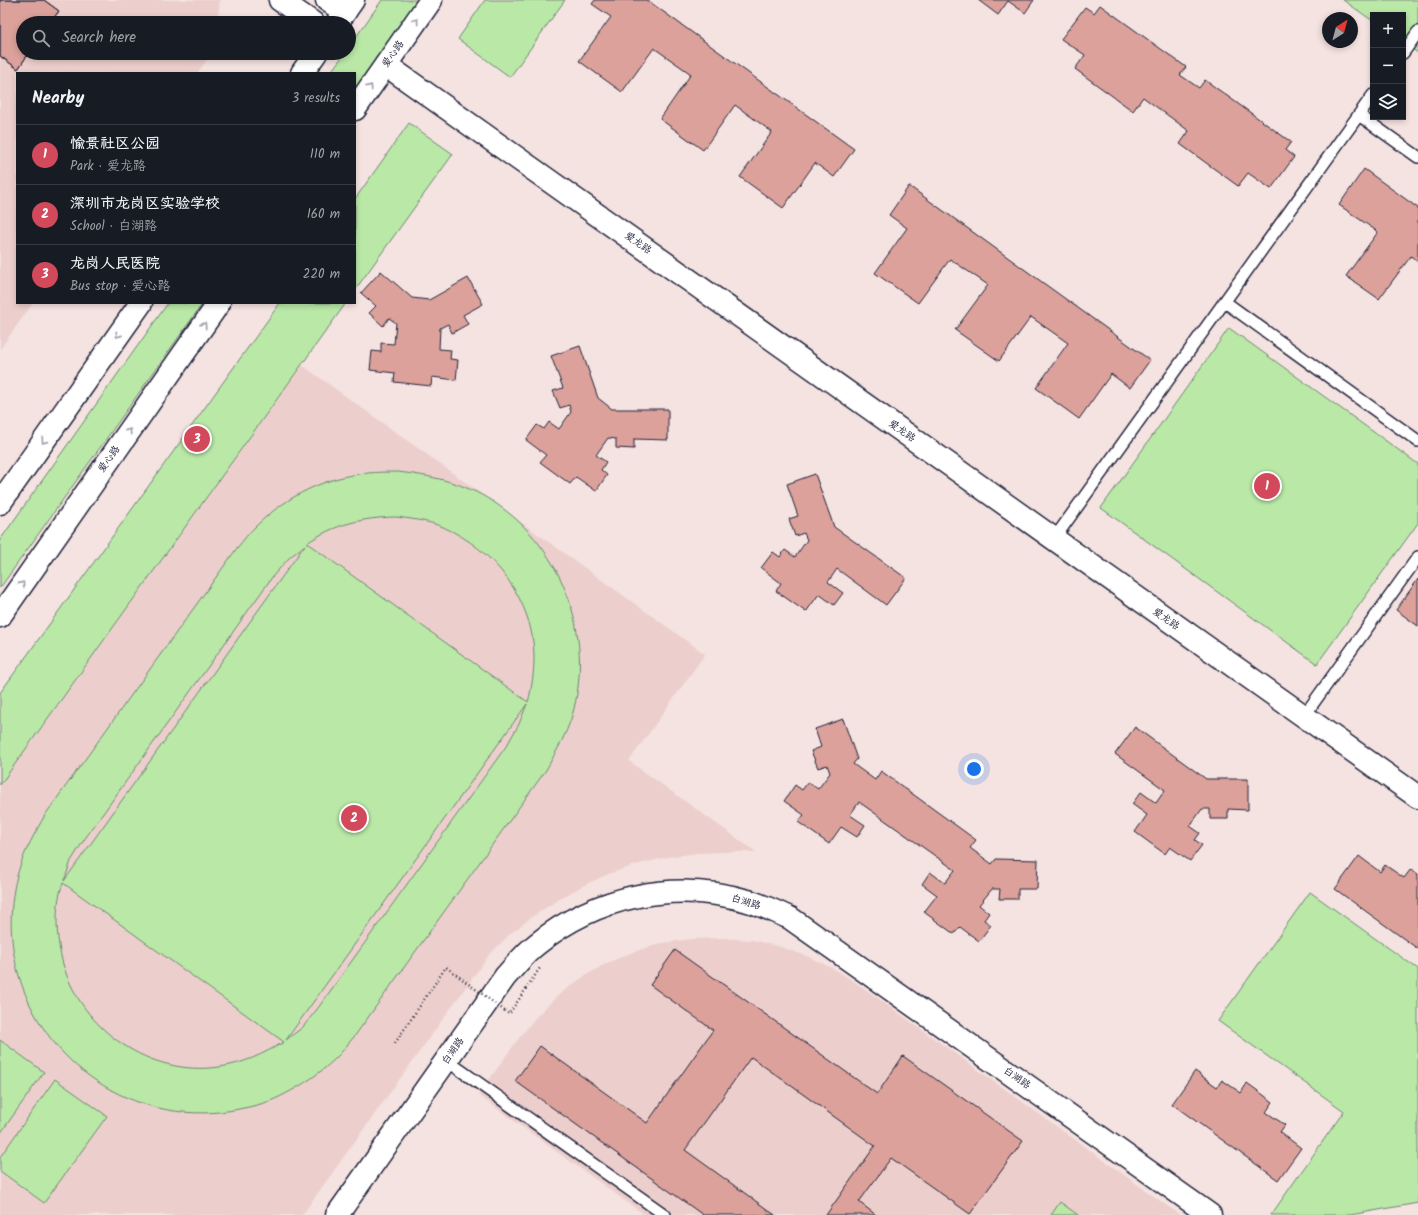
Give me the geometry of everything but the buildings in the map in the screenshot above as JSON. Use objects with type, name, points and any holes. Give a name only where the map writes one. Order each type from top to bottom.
[{"type":"street","points":[[280,0],[303,16]]},
{"type":"street","points":[[327,0],[345,12]]},
{"type":"street","name":"爱心路","points":[[356,108],[431,0]]},
{"type":"street","points":[[303,72],[311,60]]},
{"type":"street","name":"爱龙路","points":[[386,65],[1418,797]]},
{"type":"street","points":[[0,504],[140,304]]},
{"type":"street","name":"爱心路","points":[[0,616],[218,304]]},
{"type":"street","name":"白湖路","points":[[337,1215],[505,977],[536,944],[573,919],[615,901],[659,892],[704,892],[748,901],[790,918],[1210,1215]]},
{"type":"lane","points":[[1406,49],[1418,32]]},
{"type":"lane","points":[[1054,539],[1370,99]]},
{"type":"lane","points":[[1359,115],[1418,157]]},
{"type":"lane","points":[[1225,302],[1418,440]]},
{"type":"lane","points":[[1304,716],[1418,556]]},
{"type":"lane","points":[[446,1060],[665,1215]]},
{"type":"path","points":[[395,1043],[446,967],[509,1014],[540,968]]},
{"type":"shaded area","points":[[0,0],[220,0],[218,16],[16,16],[16,60],[207,60],[198,72],[16,72],[16,304],[32,304],[0,349]]},
{"type":"shaded area","points":[[302,365],[705,654],[629,761],[756,852],[697,853],[668,857],[611,873],[584,885],[558,900],[533,916],[510,934],[489,955],[302,1215],[0,1215],[0,785]]},
{"type":"shaded area","points":[[721,938],[752,940],[781,947],[809,957],[836,970],[861,986],[1180,1215],[645,1215],[478,1095],[535,1018],[556,997],[580,979],[605,964],[633,952],[662,943],[692,939]]},
{"type":"green space","points":[[382,0],[418,0],[356,88],[356,72],[331,72],[340,60],[356,60],[356,37]]},
{"type":"green space","points":[[485,0],[565,0],[510,77],[458,39]]},
{"type":"green space","points":[[1343,0],[1418,0],[1418,53],[1406,45],[1406,12],[1370,12],[1370,19]]},
{"type":"green space","points":[[409,123],[453,154],[356,289],[356,198]]},
{"type":"green space","points":[[167,304],[202,304],[0,588],[0,540]]},
{"type":"green space","points":[[279,304],[345,304],[0,785],[0,693]]},
{"type":"green space","points":[[1229,328],[1418,464],[1418,523],[1317,664],[1101,508]]},
{"type":"green space","points":[[398,472],[422,475],[455,483],[487,498],[513,516],[535,539],[553,564],[566,592],[575,622],[579,653],[578,685],[572,716],[567,730],[546,770],[354,1037],[329,1065],[305,1083],[280,1097],[251,1107],[203,1113],[168,1110],[135,1101],[104,1086],[76,1065],[52,1040],[33,1010],[19,976],[13,950],[11,923],[15,882],[24,855],[45,815],[237,548],[254,528],[281,505],[322,483],[352,475]],"holes":[[[396,517],[414,519],[443,527],[462,537],[479,549],[508,579],[519,597],[527,616],[532,636],[534,668],[528,702],[307,543],[317,536],[349,523]],[[305,545],[64,881],[71,861],[84,840],[273,576],[289,558]],[[527,704],[519,724],[507,745],[318,1008],[303,1027],[286,1040]],[[63,883],[284,1042],[261,1054],[236,1064],[219,1067],[193,1068],[168,1064],[144,1056],[122,1044],[103,1028],[86,1009],[72,988],[63,964],[59,944],[57,912]]]},
{"type":"green space","points":[[1310,892],[1418,969],[1418,1203],[1350,1215],[1271,1215],[1344,1111],[1218,1021]]},
{"type":"green space","points":[[0,1040],[44,1072],[0,1134]]},
{"type":"green space","points":[[55,1079],[107,1116],[44,1203],[0,1171],[0,1157]]},
{"type":"green space","points":[[1060,1202],[1078,1215],[1051,1215]]},
{"type":"place","name":"龙岗人民医院","points":[[197,439]]},
{"type":"place","name":"愉景社区公园","points":[[1267,486]]},
{"type":"place","name":"深圳市龙岗区实验学校","points":[[354,818]]}]
